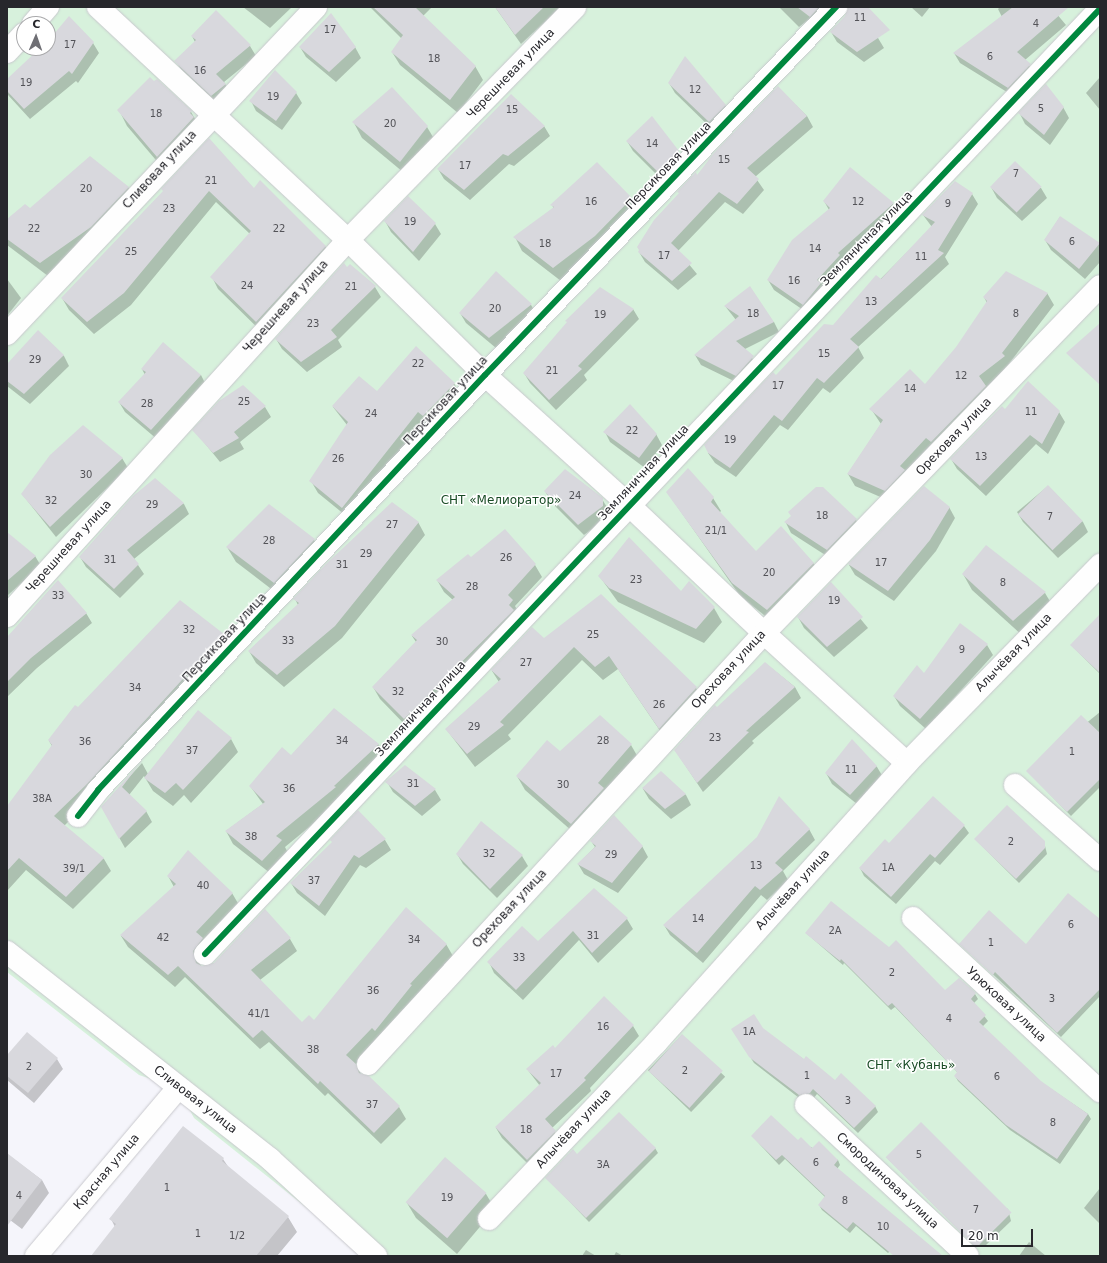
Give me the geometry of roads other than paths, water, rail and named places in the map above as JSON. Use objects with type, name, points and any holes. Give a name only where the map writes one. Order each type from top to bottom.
[{"type":"street","points":[[40,16],[48,7]]},
{"type":"street","points":[[98,7],[348,240],[485,375],[629,505],[764,633],[907,763]]},
{"type":"street","name":"Сливовая улица","points":[[7,334],[213,113],[316,7]]},
{"type":"street","name":"Черешневая улица","points":[[7,616],[348,240],[575,7]]},
{"type":"street","name":"Персиковая улица","points":[[78,816],[98,790],[485,375],[836,7]]},
{"type":"street","name":"Земляничная улица","points":[[205,954],[1100,9]]},
{"type":"street","points":[[7,52],[16,42]]},
{"type":"street","name":"Ореховая улица","points":[[368,1064],[764,633],[1100,286]]},
{"type":"street","name":"Алычёвая улица","points":[[489,1219],[656,1043],[907,763],[1100,565]]},
{"type":"street","points":[[1015,785],[1100,860]]},
{"type":"street","name":"Урюковая улица","points":[[913,918],[1100,1091]]},
{"type":"street","name":"Сливовая улица","points":[[7,952],[270,1159],[376,1256]]},
{"type":"street","name":"Красная улица","points":[[36,1256],[178,1088]]},
{"type":"street","name":"Смородиновая улица","points":[[806,1105],[968,1256]]},
{"type":"park label","name":"СНТ «Мелиоратор»","points":[[501,501]]},
{"type":"park label","name":"СНТ «Кубань»","points":[[911,1066]]}]
